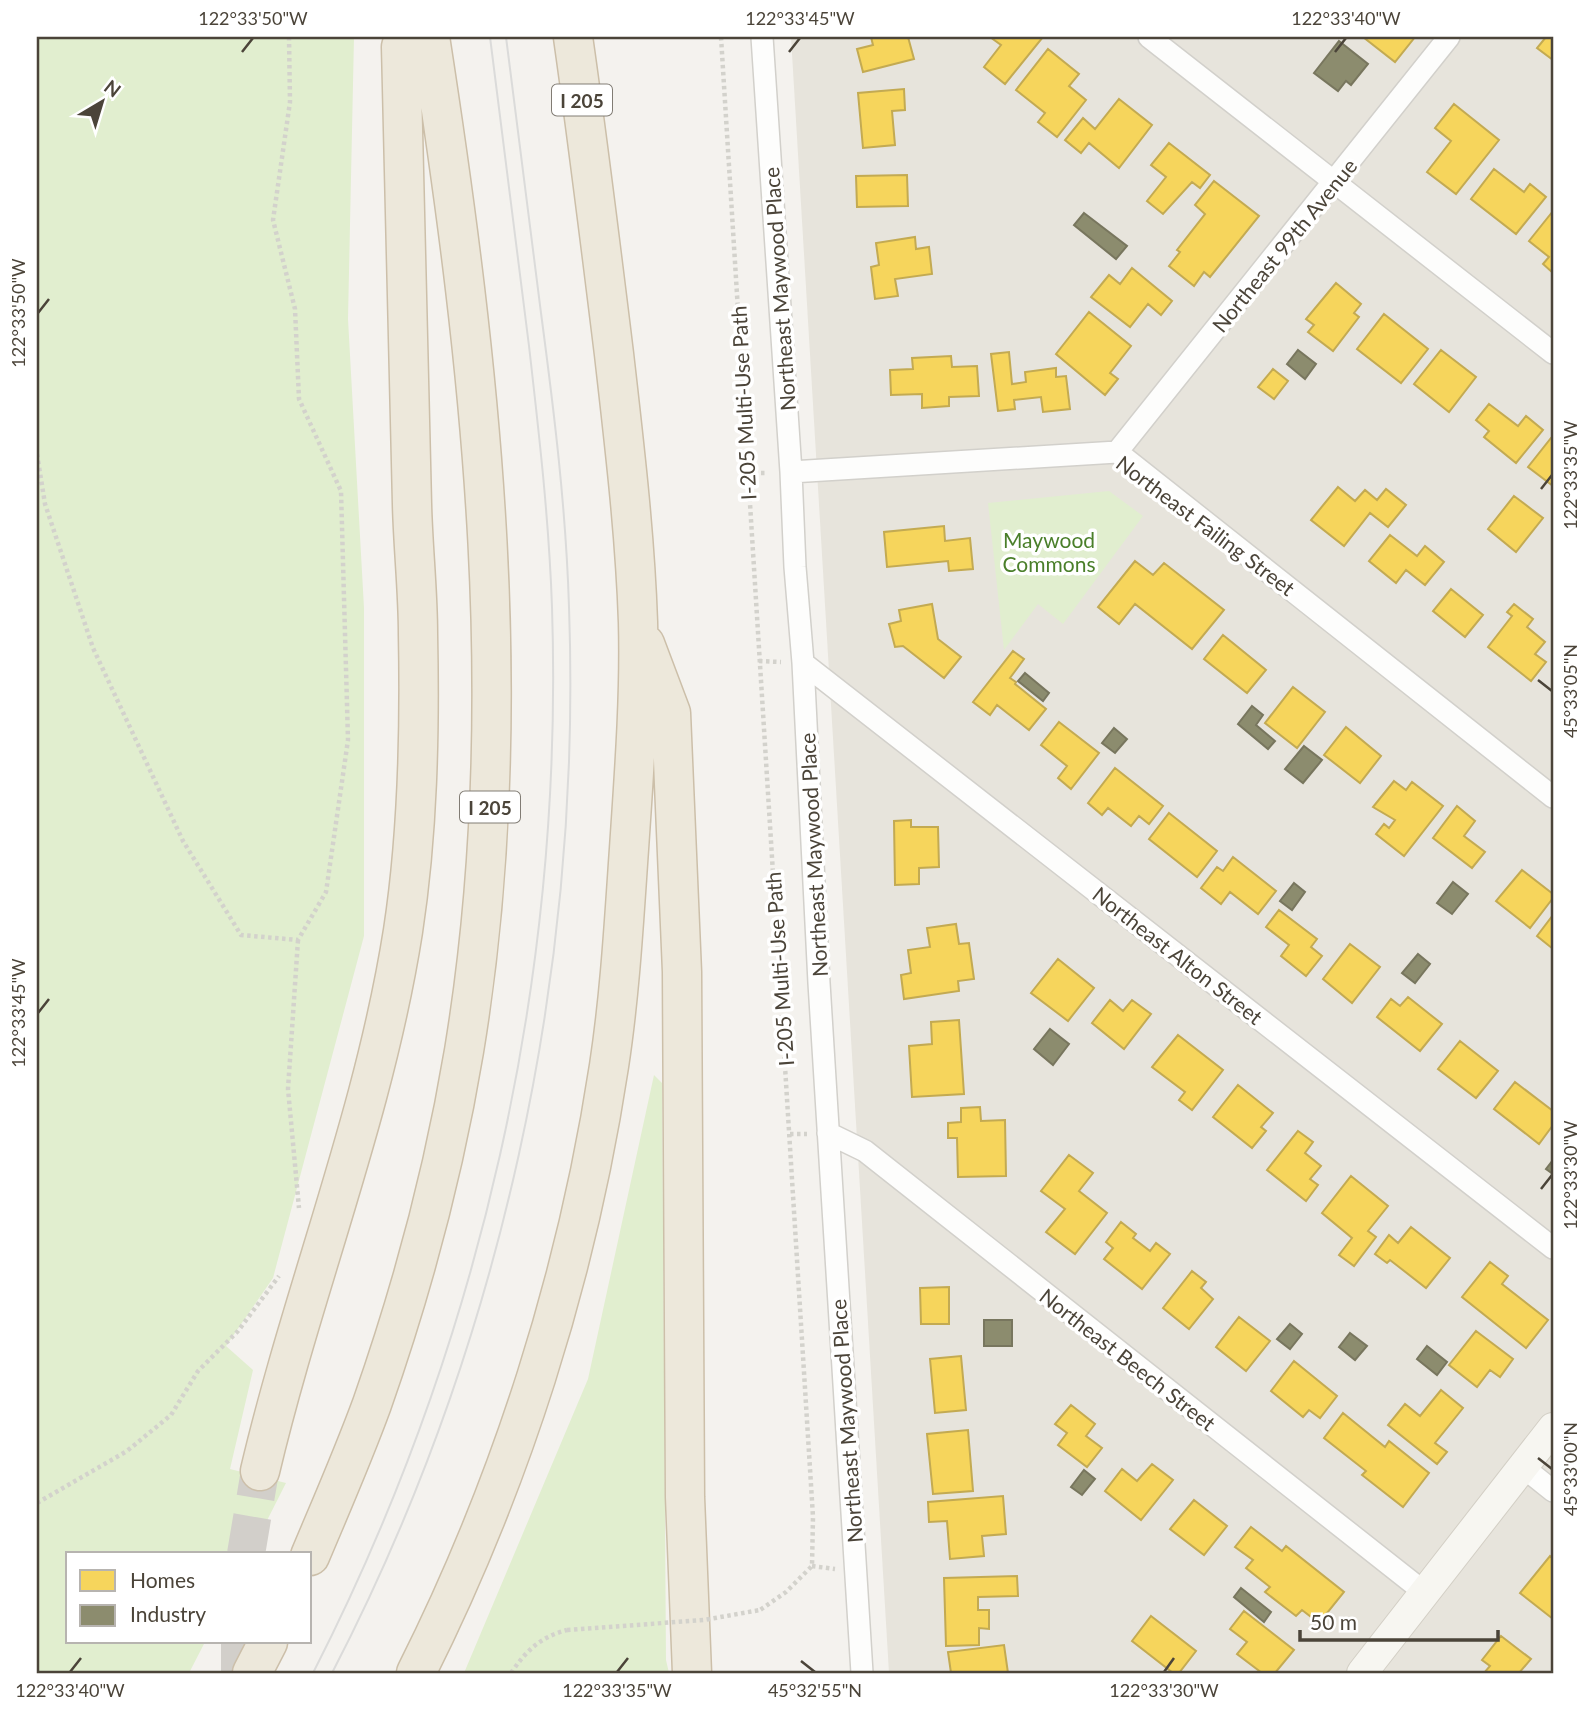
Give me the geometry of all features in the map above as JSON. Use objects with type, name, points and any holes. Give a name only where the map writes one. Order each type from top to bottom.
[{"type":"highway","points":[[260,1471],[293,1343],[377,1064],[403,928],[412,852],[417,780],[418,631],[412,507],[401,47],[404,37]]},
{"type":"highway","name":"I 205","points":[[312,1552],[371,1406],[430,1212],[464,1053],[486,866],[492,772],[493,648],[484,484],[464,283],[430,37]]},
{"type":"highway","name":"I 205","points":[[416,1673],[479,1536],[527,1405],[561,1293],[582,1207],[609,1067],[621,972],[635,764],[638,623],[623,433],[573,37]]},
{"type":"highway","points":[[638,623],[671,713],[682,972],[685,1497],[692,1673]]},
{"type":"highway","points":[[252,1673],[267,1644]]},
{"type":"main road","points":[[1362,1673],[1553,1428]]},
{"type":"street","name":"Northeast Maywood Place","points":[[762,37],[803,663],[828,1133],[862,1673]]},
{"type":"street","points":[[1149,37],[1553,353]]},
{"type":"street","name":"Northeast 99th Avenue","points":[[1117,453],[1450,37]]},
{"type":"street","name":"Northeast Failing Street","points":[[791,472],[1117,453],[1553,797]]},
{"type":"street","name":"Northeast Alton Street","points":[[803,663],[1553,1248]]},
{"type":"street","name":"Northeast Beech Street","points":[[828,1133],[865,1151],[1424,1592]]},
{"type":"street","points":[[1522,1467],[1553,1491]]},
{"type":"path","points":[[289,37],[290,102],[273,220],[295,309],[299,400],[341,491],[348,740],[326,892],[298,940],[288,1089],[300,1205],[296,1217]]},
{"type":"path","name":"I-205 Multi-Use Path","points":[[510,1673],[533,1645],[548,1634],[567,1630],[704,1620],[760,1610],[786,1592],[812,1566],[813,1517],[721,37]]},
{"type":"path","points":[[37,454],[45,504],[93,648],[183,841],[241,935],[298,940]]},
{"type":"path","points":[[37,1503],[127,1451],[171,1415],[198,1371],[238,1331],[279,1276],[283,1264]]},
{"type":"shaded area","points":[[791,37],[1553,37],[1553,1673],[889,1673]]},
{"type":"green space","points":[[37,37],[354,37],[348,319],[364,608],[364,936],[273,1278],[226,1346],[253,1370],[230,1469],[286,1483],[251,1552],[66,1552],[66,1644],[204,1644],[189,1673],[37,1673]]},
{"type":"green space","name":"Maywood Commons","points":[[1109,491],[1143,516],[1063,624],[1038,604],[1004,650],[988,503]]},
{"type":"green space","points":[[654,1075],[662,1083],[666,1660],[669,1673],[464,1673],[588,1379]]},
{"type":"building: Homes","points":[[871,37],[908,37],[914,59],[863,72],[857,49],[873,45]]},
{"type":"building: Homes","points":[[990,37],[1043,37],[1005,84],[984,67],[1001,45]]},
{"type":"building: Homes","points":[[1363,37],[1415,37],[1395,62]]},
{"type":"building: Homes","points":[[1546,37],[1553,37],[1553,60],[1537,48]]},
{"type":"building: Homes","points":[[1048,49],[1079,74],[1069,86],[1086,100],[1057,137],[1038,122],[1045,113],[1016,90]]},
{"type":"building: Homes","points":[[904,89],[905,110],[892,111],[895,145],[863,148],[858,93]]},
{"type":"building: Homes","points":[[1119,99],[1152,125],[1119,168],[1089,143],[1081,153],[1065,140],[1083,118],[1095,129]]},
{"type":"building: Homes","points":[[1454,104],[1499,140],[1456,194],[1427,172],[1451,141],[1435,128]]},
{"type":"building: Homes","points":[[1169,143],[1210,175],[1200,188],[1192,182],[1163,214],[1147,201],[1166,177],[1151,165]]},
{"type":"building: Homes","points":[[1494,169],[1524,192],[1530,184],[1546,197],[1516,234],[1471,199]]},
{"type":"building: Homes","points":[[907,175],[908,206],[857,207],[856,176]]},
{"type":"building: Homes","points":[[1214,181],[1259,216],[1210,277],[1204,272],[1194,286],[1169,266],[1180,252],[1177,250],[1205,214],[1195,205]]},
{"type":"building: Homes","points":[[1553,211],[1553,273],[1543,264],[1549,257],[1529,241]]},
{"type":"building: Homes","points":[[915,237],[916,249],[929,247],[932,274],[895,279],[898,296],[875,299],[871,267],[879,265],[876,243]]},
{"type":"building: Homes","points":[[1132,268],[1172,301],[1161,315],[1148,304],[1130,327],[1091,297],[1109,275],[1120,284]]},
{"type":"building: Homes","points":[[1336,283],[1361,304],[1354,313],[1359,317],[1333,351],[1308,332],[1314,325],[1306,319]]},
{"type":"building: Homes","points":[[1089,312],[1131,346],[1110,373],[1118,379],[1105,395],[1056,354]]},
{"type":"building: Homes","points":[[1384,314],[1428,349],[1401,383],[1357,349]]},
{"type":"building: Homes","points":[[1441,350],[1476,377],[1449,412],[1414,384]]},
{"type":"building: Homes","points":[[1009,352],[1012,384],[1026,382],[1025,372],[1056,368],[1056,377],[1066,376],[1070,409],[1043,412],[1041,397],[1014,400],[1015,409],[998,411],[991,354]]},
{"type":"building: Homes","points":[[951,356],[952,367],[977,366],[979,396],[949,397],[949,406],[922,408],[922,394],[891,395],[890,370],[913,369],[912,358]]},
{"type":"building: Homes","points":[[1273,369],[1288,381],[1274,399],[1258,387]]},
{"type":"building: Homes","points":[[1489,404],[1518,426],[1526,416],[1543,430],[1516,463],[1484,437],[1489,431],[1476,420]]},
{"type":"building: Homes","points":[[1551,438],[1553,439],[1553,486],[1528,467]]},
{"type":"building: Homes","points":[[1338,487],[1355,501],[1365,490],[1377,500],[1386,489],[1406,505],[1388,527],[1370,513],[1344,546],[1311,520]]},
{"type":"building: Homes","points":[[1514,496],[1543,518],[1516,552],[1488,529]]},
{"type":"building: Homes","points":[[944,526],[945,541],[970,538],[973,569],[949,571],[948,561],[887,567],[884,532]]},
{"type":"building: Homes","points":[[1390,535],[1417,556],[1425,546],[1444,562],[1425,585],[1406,570],[1396,583],[1369,561]]},
{"type":"building: Homes","points":[[1135,561],[1153,575],[1164,563],[1224,610],[1192,649],[1135,604],[1119,624],[1098,607]]},
{"type":"building: Homes","points":[[1451,589],[1483,615],[1465,637],[1433,611]]},
{"type":"building: Homes","points":[[932,604],[938,639],[961,657],[944,678],[903,646],[895,647],[889,624],[901,621],[899,610]]},
{"type":"building: Homes","points":[[1514,604],[1533,619],[1527,627],[1545,642],[1535,654],[1546,662],[1531,681],[1488,647],[1512,616],[1507,612]]},
{"type":"building: Homes","points":[[1223,635],[1266,670],[1247,693],[1204,659]]},
{"type":"building: Homes","points":[[1013,651],[1024,659],[1010,678],[1046,709],[1029,730],[997,705],[990,715],[973,702]]},
{"type":"building: Homes","points":[[1293,687],[1325,712],[1297,748],[1265,723]]},
{"type":"building: Homes","points":[[1059,722],[1099,753],[1071,789],[1058,778],[1067,766],[1041,745]]},
{"type":"building: Homes","points":[[1346,727],[1381,756],[1360,783],[1324,755]]},
{"type":"building: Homes","points":[[1115,768],[1163,806],[1149,824],[1139,816],[1131,826],[1108,808],[1102,815],[1088,803]]},
{"type":"building: Homes","points":[[1394,781],[1406,790],[1412,782],[1443,806],[1404,856],[1376,834],[1384,824],[1389,828],[1395,820],[1373,807]]},
{"type":"building: Homes","points":[[1457,806],[1475,821],[1464,836],[1485,852],[1472,868],[1433,838]]},
{"type":"building: Homes","points":[[1169,813],[1217,851],[1197,877],[1149,839]]},
{"type":"building: Homes","points":[[911,820],[911,827],[938,827],[939,867],[919,868],[919,884],[895,885],[894,821]]},
{"type":"building: Homes","points":[[1233,857],[1276,891],[1258,914],[1230,892],[1221,904],[1201,888],[1217,867],[1223,871]]},
{"type":"building: Homes","points":[[1522,870],[1553,894],[1553,898],[1530,928],[1496,901]]},
{"type":"building: Homes","points":[[1279,910],[1317,939],[1311,947],[1322,956],[1306,976],[1281,956],[1289,945],[1266,927]]},
{"type":"building: Homes","points":[[1553,915],[1553,949],[1537,936]]},
{"type":"building: Homes","points":[[956,924],[959,944],[969,943],[974,979],[958,981],[959,991],[904,999],[901,975],[911,973],[908,950],[930,947],[927,928]]},
{"type":"building: Homes","points":[[1350,944],[1380,967],[1352,1003],[1323,979]]},
{"type":"building: Homes","points":[[1058,959],[1094,988],[1068,1021],[1031,993]]},
{"type":"building: Homes","points":[[1408,997],[1442,1024],[1420,1051],[1377,1017],[1391,999],[1400,1006]]},
{"type":"building: Homes","points":[[1110,1000],[1123,1011],[1132,1000],[1151,1014],[1124,1049],[1092,1023]]},
{"type":"building: Homes","points":[[959,1020],[964,1094],[912,1097],[909,1046],[932,1044],[931,1022]]},
{"type":"building: Homes","points":[[1178,1035],[1223,1070],[1192,1110],[1179,1100],[1185,1092],[1152,1067]]},
{"type":"building: Homes","points":[[1460,1041],[1498,1071],[1476,1098],[1438,1069]]},
{"type":"building: Homes","points":[[1515,1082],[1553,1111],[1553,1125],[1539,1144],[1494,1109]]},
{"type":"building: Homes","points":[[1238,1085],[1273,1113],[1261,1127],[1266,1131],[1252,1148],[1213,1117]]},
{"type":"building: Homes","points":[[980,1107],[981,1121],[1005,1120],[1006,1176],[958,1177],[957,1138],[948,1138],[948,1123],[961,1122],[961,1108]]},
{"type":"building: Homes","points":[[1298,1131],[1313,1142],[1305,1153],[1321,1166],[1310,1179],[1318,1185],[1306,1201],[1267,1170]]},
{"type":"building: Homes","points":[[1069,1155],[1093,1173],[1079,1191],[1107,1213],[1075,1254],[1046,1232],[1065,1209],[1041,1191]]},
{"type":"building: Homes","points":[[1351,1176],[1388,1206],[1368,1231],[1376,1237],[1354,1266],[1339,1255],[1352,1238],[1322,1213]]},
{"type":"building: Homes","points":[[1121,1222],[1136,1234],[1133,1238],[1150,1251],[1156,1243],[1170,1254],[1142,1289],[1104,1259],[1113,1248],[1106,1242]]},
{"type":"building: Homes","points":[[1411,1227],[1450,1258],[1426,1288],[1390,1260],[1387,1263],[1375,1254],[1389,1235],[1398,1243]]},
{"type":"building: Homes","points":[[1490,1262],[1508,1276],[1502,1284],[1548,1320],[1526,1348],[1462,1297]]},
{"type":"building: Homes","points":[[1192,1271],[1206,1282],[1201,1288],[1213,1299],[1189,1329],[1163,1308]]},
{"type":"building: Homes","points":[[949,1287],[949,1324],[921,1324],[920,1288]]},
{"type":"building: Homes","points":[[1239,1317],[1270,1341],[1246,1371],[1216,1347]]},
{"type":"building: Homes","points":[[1476,1331],[1513,1359],[1500,1377],[1490,1370],[1477,1387],[1449,1365]]},
{"type":"building: Homes","points":[[961,1356],[966,1410],[935,1413],[930,1359]]},
{"type":"building: Homes","points":[[1294,1361],[1337,1396],[1320,1418],[1309,1410],[1303,1417],[1271,1391]]},
{"type":"building: Homes","points":[[1441,1390],[1463,1408],[1435,1443],[1447,1452],[1437,1464],[1388,1425],[1405,1404],[1420,1416]]},
{"type":"building: Homes","points":[[1071,1405],[1095,1424],[1086,1436],[1102,1448],[1087,1467],[1058,1445],[1067,1433],[1055,1424]]},
{"type":"building: Homes","points":[[1343,1413],[1385,1447],[1389,1441],[1429,1473],[1403,1507],[1362,1475],[1366,1471],[1324,1438]]},
{"type":"building: Homes","points":[[968,1430],[973,1491],[933,1494],[927,1434]]},
{"type":"building: Homes","points":[[1152,1464],[1173,1480],[1141,1520],[1105,1491],[1122,1469],[1137,1481]]},
{"type":"building: Homes","points":[[1003,1496],[1006,1534],[982,1536],[984,1556],[950,1559],[947,1521],[929,1522],[928,1502]]},
{"type":"building: Homes","points":[[1194,1500],[1227,1526],[1204,1555],[1170,1529]]},
{"type":"building: Homes","points":[[1251,1527],[1282,1551],[1286,1546],[1344,1592],[1319,1623],[1302,1610],[1296,1616],[1265,1592],[1270,1587],[1246,1568],[1253,1560],[1235,1547]]},
{"type":"building: Homes","points":[[1550,1556],[1553,1559],[1553,1619],[1520,1593]]},
{"type":"building: Homes","points":[[1017,1576],[1018,1596],[978,1597],[978,1610],[989,1610],[989,1629],[979,1628],[979,1645],[946,1646],[944,1578]]},
{"type":"building: Homes","points":[[1244,1611],[1294,1650],[1275,1673],[1262,1673],[1237,1654],[1247,1642],[1230,1629]]},
{"type":"building: Homes","points":[[1151,1616],[1196,1651],[1179,1673],[1173,1673],[1132,1641]]},
{"type":"building: Homes","points":[[1501,1636],[1531,1659],[1519,1673],[1484,1673],[1490,1666],[1482,1660]]},
{"type":"building: Homes","points":[[1004,1645],[1008,1673],[951,1673],[948,1652]]},
{"type":"building: Industry","points":[[1339,41],[1368,64],[1351,85],[1346,81],[1338,91],[1314,73]]},
{"type":"building: Industry","points":[[1084,213],[1127,246],[1116,259],[1074,225]]},
{"type":"building: Industry","points":[[1298,350],[1316,364],[1305,379],[1287,364]]},
{"type":"building: Industry","points":[[1025,673],[1049,693],[1043,701],[1018,681]]},
{"type":"building: Industry","points":[[1252,706],[1263,715],[1256,725],[1275,741],[1268,749],[1238,724]]},
{"type":"building: Industry","points":[[1114,728],[1127,739],[1115,753],[1102,743]]},
{"type":"building: Industry","points":[[1304,746],[1322,760],[1303,783],[1285,769]]},
{"type":"building: Industry","points":[[1453,882],[1468,894],[1452,914],[1437,903]]},
{"type":"building: Industry","points":[[1294,883],[1305,892],[1292,910],[1280,901]]},
{"type":"building: Industry","points":[[1418,954],[1430,964],[1415,983],[1402,973]]},
{"type":"building: Industry","points":[[1050,1029],[1069,1044],[1053,1065],[1034,1049]]},
{"type":"building: Industry","points":[[1553,1160],[1553,1174],[1546,1169]]},
{"type":"building: Industry","points":[[984,1320],[1012,1320],[1012,1346],[984,1346]]},
{"type":"building: Industry","points":[[1290,1324],[1302,1334],[1290,1349],[1277,1339]]},
{"type":"building: Industry","points":[[1350,1333],[1367,1346],[1355,1360],[1339,1347]]},
{"type":"building: Industry","points":[[1427,1346],[1447,1362],[1437,1375],[1417,1359]]},
{"type":"building: Industry","points":[[1084,1470],[1095,1479],[1082,1495],[1071,1487]]},
{"type":"building: Industry","points":[[1241,1588],[1271,1612],[1264,1622],[1234,1597]]},
{"type":"tunnel","points":[[246,1552],[260,1471]]},
{"type":"tunnel","points":[[240,1644],[240,1673]]},
{"type":"tram line","points":[[313,1673],[372,1548],[423,1420],[466,1288],[500,1155],[526,1020],[543,883],[552,745],[549,542],[529,346],[490,37]]},
{"type":"tram line","points":[[332,1673],[391,1549],[442,1420],[485,1289],[519,1155],[544,1019],[561,882],[569,745],[569,607],[565,533],[559,460],[506,37]]}]
